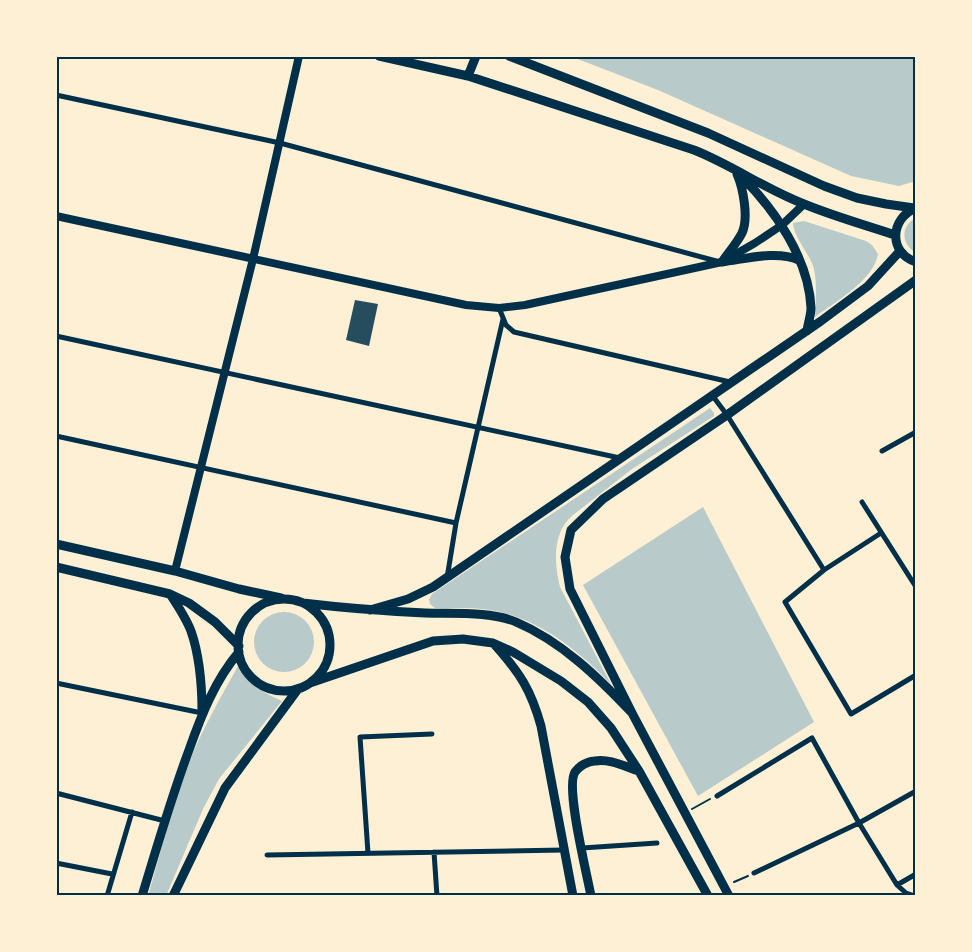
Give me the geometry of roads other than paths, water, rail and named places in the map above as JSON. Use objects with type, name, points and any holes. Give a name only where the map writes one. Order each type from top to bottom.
[{"type":"main road","points":[[379,56],[468,76],[694,150],[804,204],[895,235]]},
{"type":"main road","points":[[468,76],[476,56]]},
{"type":"main road","points":[[509,56],[708,133],[824,186],[857,198],[915,208]]},
{"type":"main road","points":[[733,168],[763,198],[782,225],[795,249],[806,281],[811,308],[807,330]]},
{"type":"main road","points":[[722,262],[743,231],[744,199],[739,178],[733,168]]},
{"type":"main road","points":[[915,208],[906,212],[900,218],[896,226],[895,235],[900,251],[905,257],[916,262]]},
{"type":"main road","points":[[370,610],[408,599],[434,587],[807,330],[868,286],[900,251]]},
{"type":"main road","points":[[722,262],[770,256],[790,256],[799,260]]},
{"type":"main road","points":[[730,896],[632,713],[570,589],[565,557],[571,530],[603,499],[727,415],[916,280]]},
{"type":"main road","points":[[56,544],[303,603],[370,610],[488,616],[514,621],[544,636],[582,665],[611,690],[632,713]]},
{"type":"main road","points":[[56,567],[170,594],[189,603],[215,622],[239,649]]},
{"type":"main road","points":[[170,594],[191,631],[198,657],[202,686],[202,713]]},
{"type":"main road","points":[[291,600],[271,602],[254,611],[240,633],[239,649],[243,665],[250,676],[260,684],[272,689],[285,691],[298,689],[310,683],[433,640],[463,639],[493,643],[513,652],[561,681],[588,702],[611,728],[639,771],[708,896]]},
{"type":"main road","points":[[303,603],[315,611],[324,622],[329,634],[328,662],[320,674],[310,683]]},
{"type":"main road","points":[[493,643],[515,666],[536,706],[542,726],[573,896]]},
{"type":"main road","points":[[142,896],[173,792],[202,713],[239,649]]},
{"type":"main road","points":[[173,896],[225,788],[298,689]]},
{"type":"main road","points":[[591,896],[571,785],[575,772],[583,764],[594,760],[606,761],[639,771]]},
{"type":"main road","points":[[564,850],[582,848]]},
{"type":"street","points":[[175,571],[253,259],[299,56]]},
{"type":"street","points":[[56,95],[280,143],[722,262]]},
{"type":"street","points":[[56,216],[466,305],[498,308],[534,304],[722,262],[782,225],[804,204]]},
{"type":"street","points":[[498,308],[506,325],[514,332],[730,382]]},
{"type":"street","points":[[446,578],[456,523],[503,319]]},
{"type":"street","points":[[56,336],[621,458]]},
{"type":"street","points":[[712,395],[727,415],[824,570]]},
{"type":"street","points":[[882,451],[916,432]]},
{"type":"street","points":[[56,436],[456,523]]},
{"type":"street","points":[[862,502],[916,587]]},
{"type":"street","points":[[881,533],[824,570],[785,602],[851,714],[916,675]]},
{"type":"street","points":[[56,683],[202,713]]},
{"type":"street","points":[[368,853],[360,737],[432,734]]},
{"type":"street","points":[[717,796],[812,738],[859,823],[897,885],[915,896]]},
{"type":"street","points":[[754,873],[859,823],[916,791]]},
{"type":"street","points":[[56,793],[165,821]]},
{"type":"street","points":[[107,896],[132,812]]},
{"type":"street","points":[[582,848],[656,843]]},
{"type":"street","points":[[267,855],[564,850]]},
{"type":"street","points":[[434,852],[436,896]]},
{"type":"street","points":[[56,863],[112,874]]},
{"type":"street","points":[[897,885],[916,874]]},
{"type":"street","points":[[901,896],[906,892]]}]
